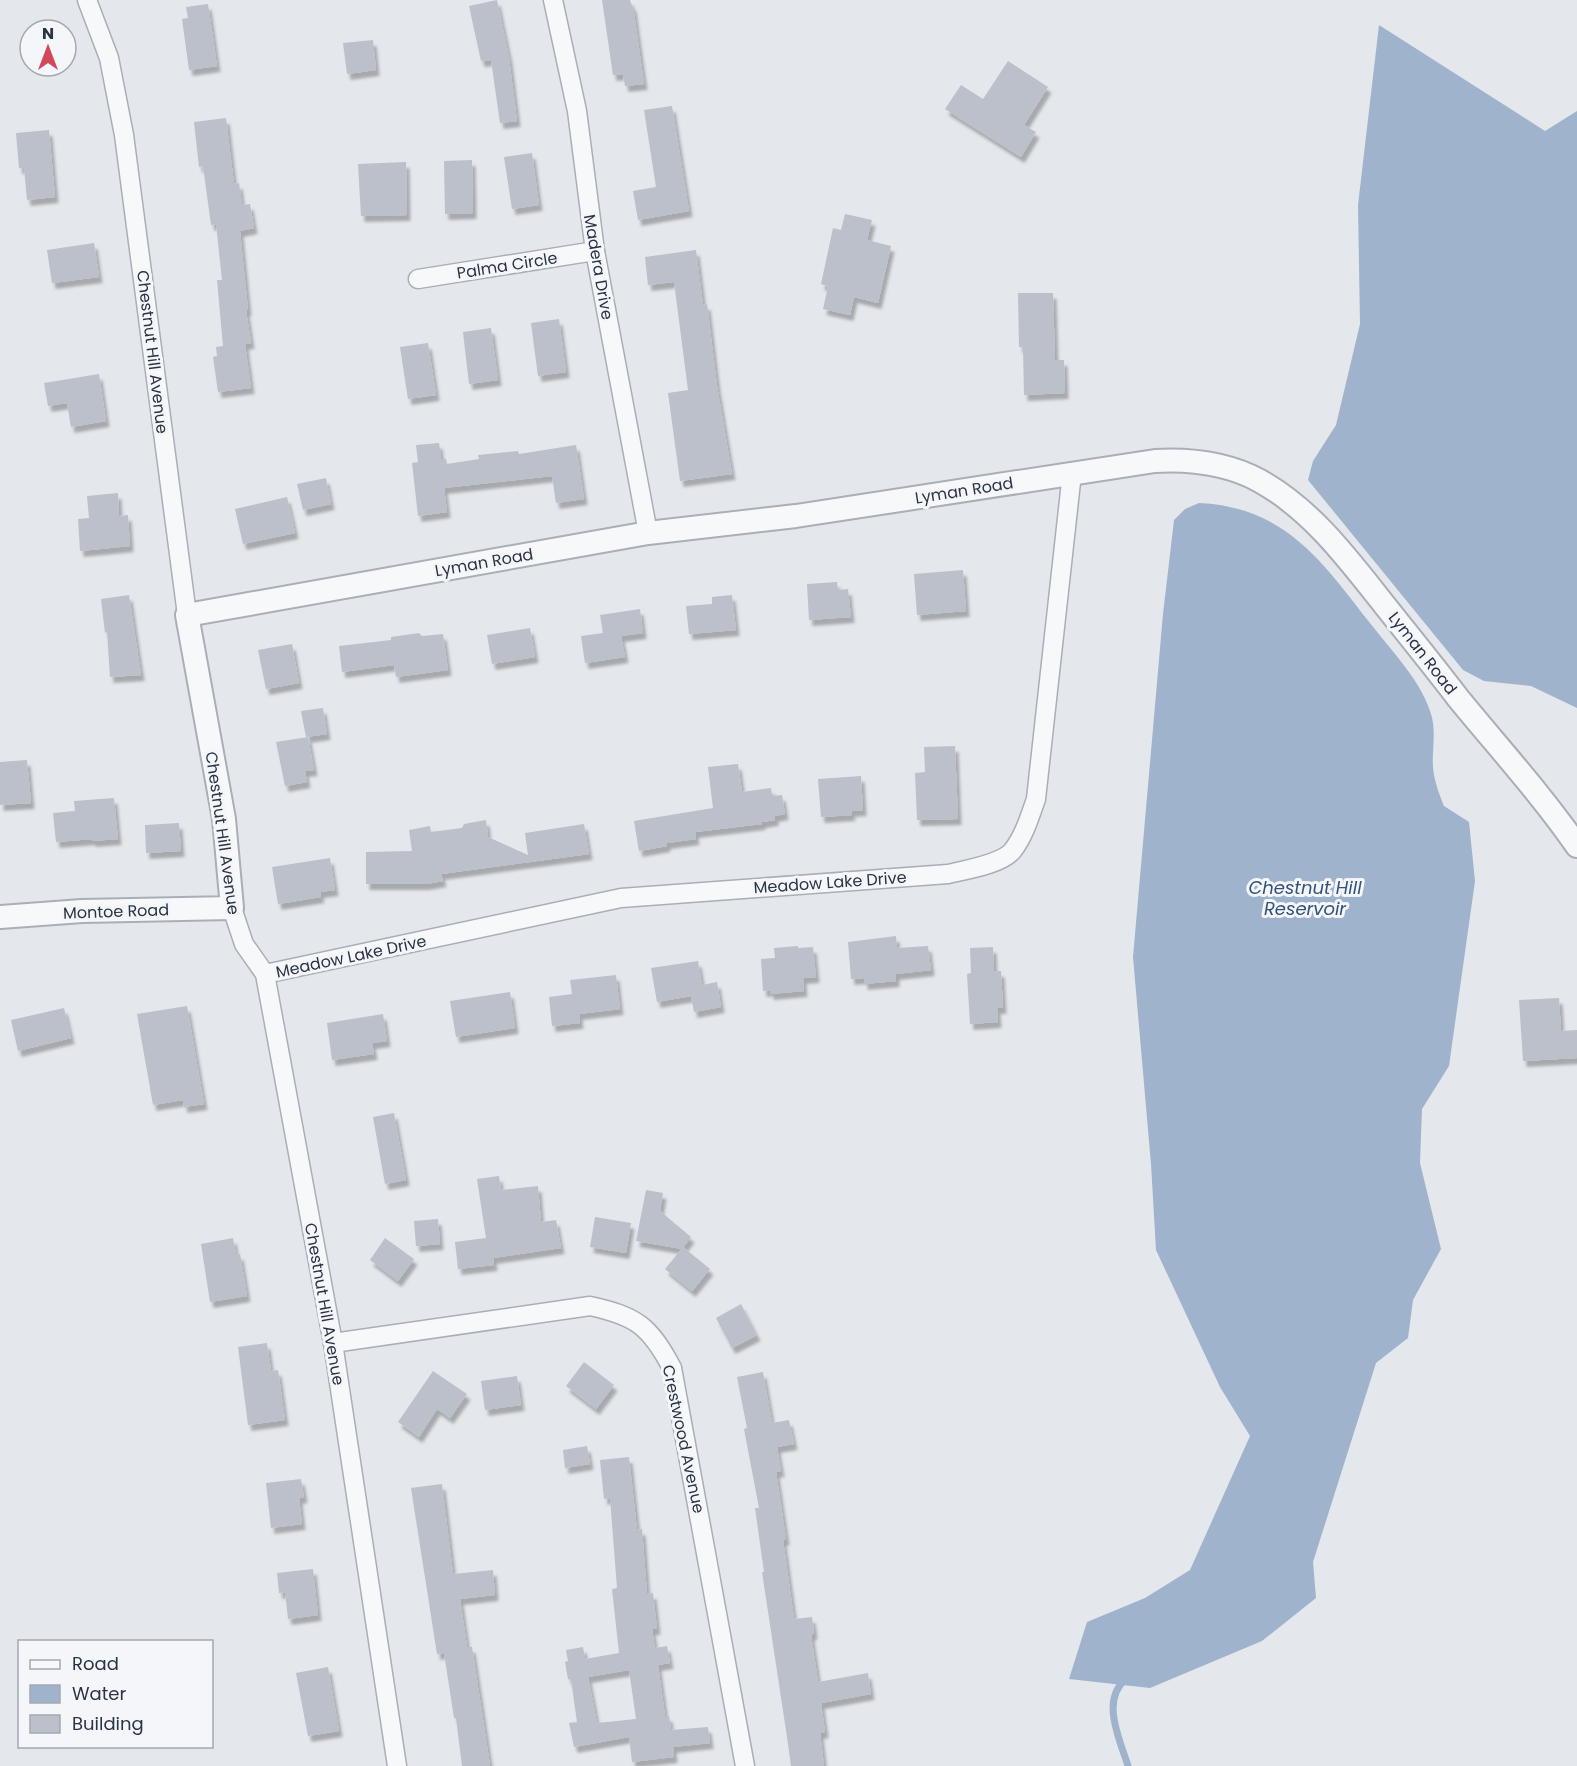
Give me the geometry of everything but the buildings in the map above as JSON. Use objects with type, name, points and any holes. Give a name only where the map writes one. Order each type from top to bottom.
[{"type":"street","name":"Chestnut Hill Avenue","points":[[87,0],[109,58],[124,135],[187,615],[224,819],[232,908],[244,944],[265,974],[333,1343],[397,1766]]},
{"type":"street","name":"Madera Drive","points":[[553,0],[577,111],[595,251],[648,533]]},
{"type":"street","name":"Palma Circle","points":[[418,279],[595,251]]},
{"type":"street","name":"Lyman Road","points":[[187,615],[648,533],[796,516],[1155,461],[1186,460],[1213,464],[1259,481],[1286,498],[1339,547],[1465,706],[1553,812],[1577,846]]},
{"type":"street","name":"Meadow Lake Drive","points":[[265,974],[621,898],[948,874],[986,865],[1012,852],[1025,828],[1036,799],[1072,473]]},
{"type":"street","name":"Montoe Road","points":[[0,917],[82,911],[232,908]]},
{"type":"street","name":"Crestwood Avenue","points":[[333,1343],[590,1306],[615,1311],[638,1323],[659,1343],[672,1368],[745,1766]]},
{"type":"water","points":[[1379,25],[1545,131],[1577,111],[1577,708],[1531,686],[1484,681],[1463,670],[1308,480],[1313,461],[1336,425],[1360,324],[1358,205]]},
{"type":"water","name":"Chestnut Hill Reservoir","points":[[1199,503],[1230,507],[1257,515],[1301,543],[1338,582],[1406,668],[1420,688],[1430,711],[1434,735],[1434,775],[1444,806],[1469,822],[1475,881],[1449,1066],[1422,1109],[1420,1163],[1441,1249],[1413,1300],[1408,1338],[1376,1363],[1313,1562],[1316,1598],[1262,1641],[1150,1688],[1069,1679],[1087,1622],[1145,1598],[1190,1570],[1250,1436],[1220,1387],[1156,1250],[1133,957],[1163,614],[1174,520],[1185,509]]},
{"type":"waterway","points":[[1126,1679],[1118,1688],[1113,1709],[1117,1733],[1128,1766]]}]
